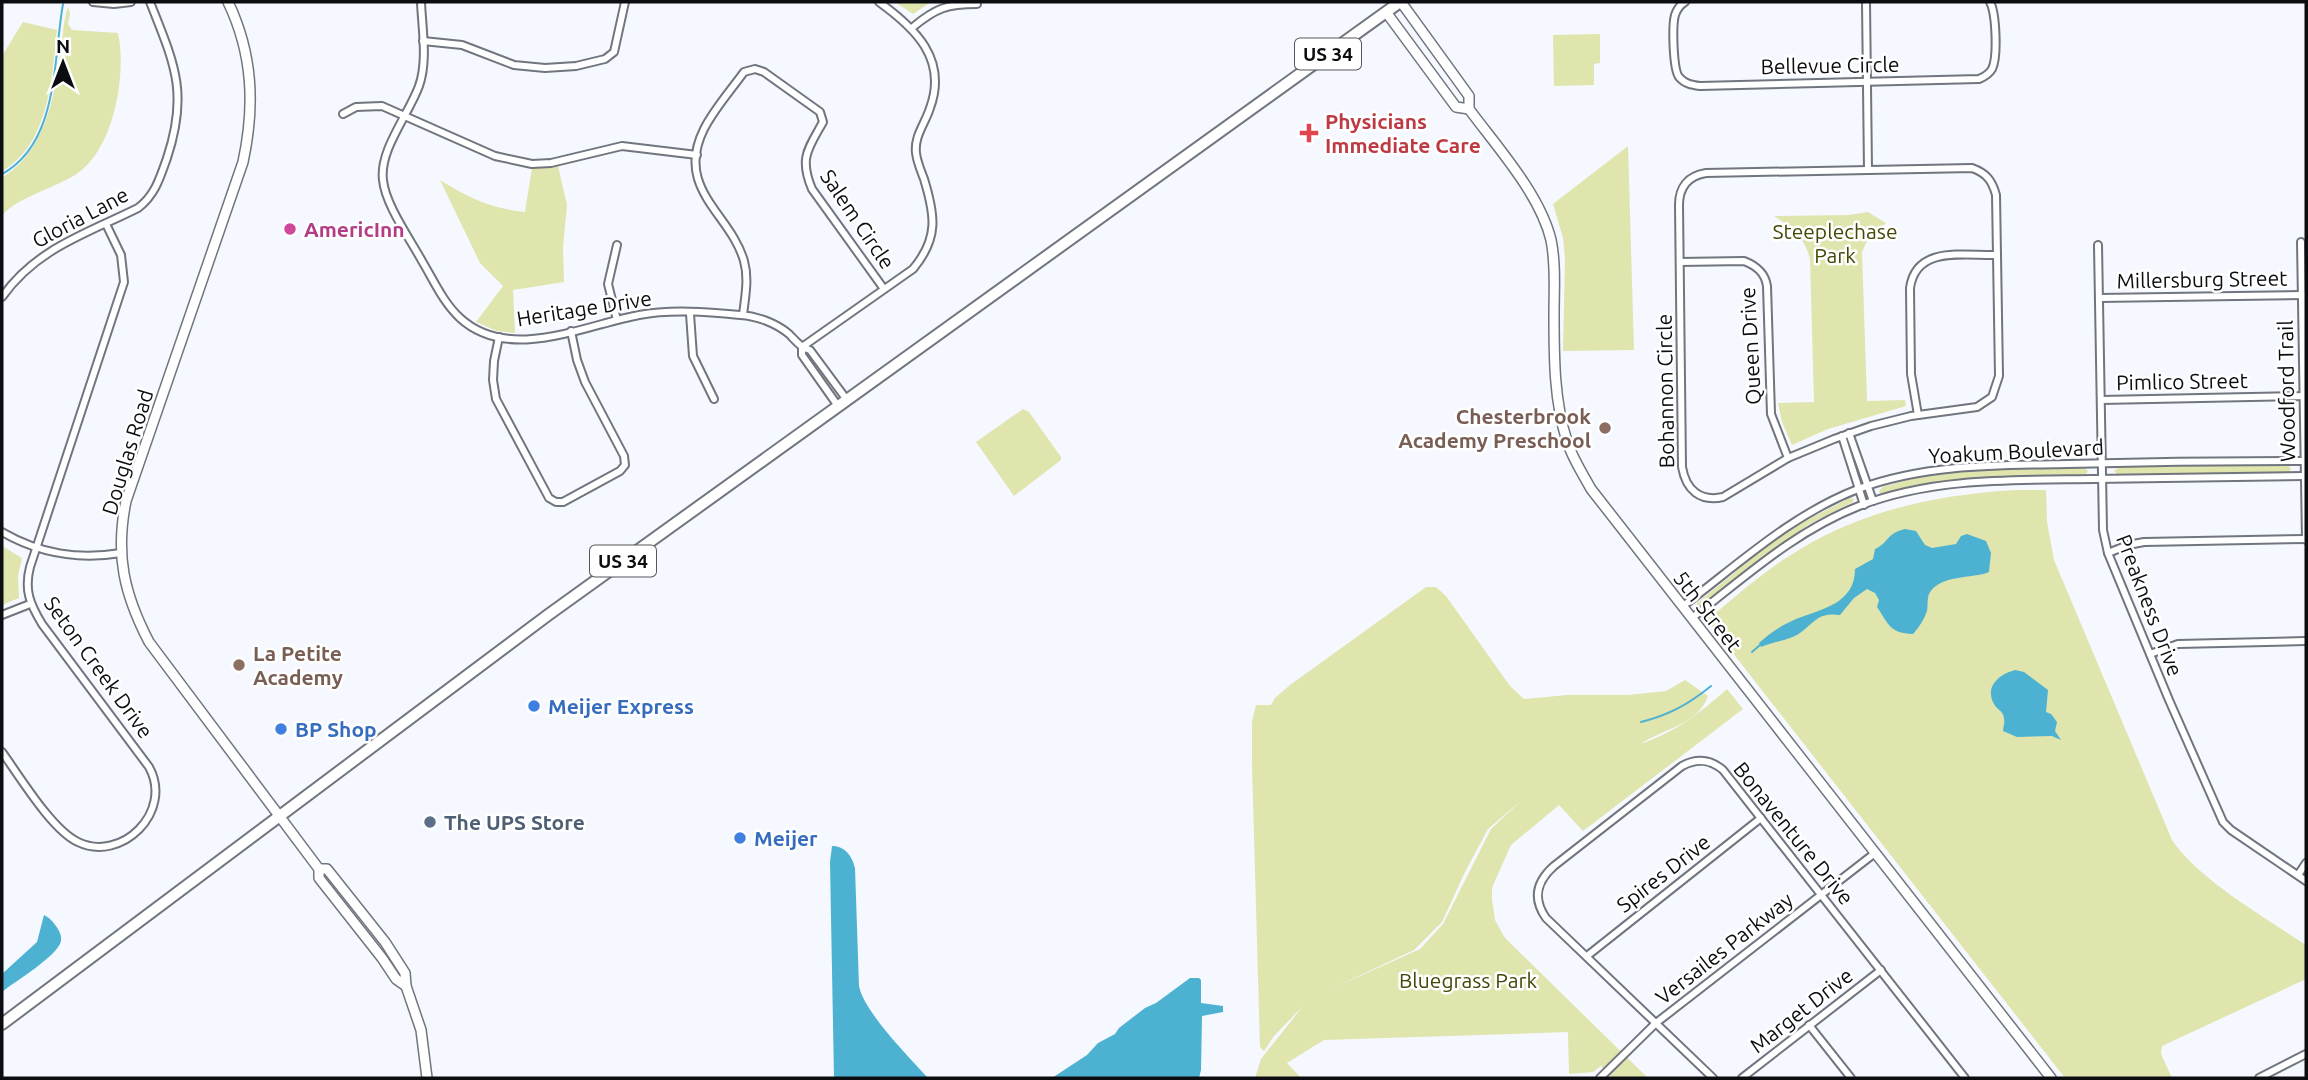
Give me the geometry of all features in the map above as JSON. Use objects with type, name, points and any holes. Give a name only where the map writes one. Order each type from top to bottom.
[{"type":"main road","name":"US 34","points":[[2,1024],[548,615],[1401,2]]},
{"type":"street","points":[[93,2],[131,2]]},
{"type":"street","name":"Gloria Lane","points":[[2,297],[36,259],[52,248],[138,208],[153,193],[177,126],[179,97],[172,56],[150,2]]},
{"type":"street","name":"Douglas Road","points":[[228,2],[242,37],[250,75],[251,116],[247,141],[239,174],[130,489],[123,516],[121,553],[128,594],[149,642],[319,869],[320,878],[396,979],[406,986],[421,1030],[427,1078]]},
{"type":"street","name":"Heritage Drive","points":[[421,2],[421,78],[383,166],[385,190],[443,297],[463,321],[499,337],[522,340],[650,314],[743,315],[767,321],[786,332],[802,347],[802,355],[843,403]]},
{"type":"street","points":[[423,41],[462,45],[514,65],[545,68],[573,66],[605,59],[614,52],[625,2]]},
{"type":"street","points":[[802,347],[914,269],[926,254],[933,234],[929,197],[916,154],[920,128],[931,107],[934,70],[927,47],[912,27],[879,2]]},
{"type":"street","name":"5th Street","points":[[1401,2],[1469,96],[1469,109],[1528,191],[1544,219],[1551,241],[1554,268],[1554,365],[1560,411],[1567,443],[1597,496],[2051,1078]]},
{"type":"street","name":"Bellevue Circle","points":[[1685,2],[1674,18],[1675,62],[1679,77],[1689,84],[1867,82],[1984,77],[1994,61],[1994,11],[1990,2]]},
{"type":"street","points":[[1866,2],[1868,170]]},
{"type":"street","points":[[912,27],[943,6],[977,4]]},
{"type":"street","name":"5th Street","points":[[1386,12],[1457,107],[1469,109]]},
{"type":"street","name":"Salem Circle","points":[[743,315],[747,278],[744,260],[701,190],[697,174],[697,155],[704,129],[744,72],[755,69],[766,73],[820,112],[822,122],[807,147],[806,175],[812,189],[884,289]]},
{"type":"street","points":[[343,114],[369,104],[382,106],[495,156],[532,164],[551,163],[622,146],[697,155]]},
{"type":"street","name":"Bohannon Circle","points":[[1965,168],[1982,172],[1991,182],[1996,195],[1997,255],[1999,376],[1997,389],[1987,402],[1977,407],[1918,415],[1849,433],[1788,458],[1723,498],[1701,497],[1692,492],[1686,483],[1682,467],[1679,196],[1693,177],[1706,173],[1965,168]]},
{"type":"street","name":"Seton Creek Drive","points":[[2,752],[61,832],[81,844],[100,847],[128,838],[142,826],[156,799],[156,784],[149,767],[30,604],[27,578],[124,282],[121,255],[106,224]]},
{"type":"street","name":"Woodford Trail","points":[[2301,242],[2304,295],[2306,540]]},
{"type":"street","name":"Preakness Drive","points":[[2098,244],[2103,530],[2108,553],[2223,822],[2306,881]]},
{"type":"street","points":[[617,245],[608,284],[617,320]]},
{"type":"street","points":[[1918,415],[1911,374],[1912,275],[1918,265],[1929,258],[1997,255]]},
{"type":"street","name":"Queen Drive","points":[[1680,262],[1744,261],[1763,274],[1768,299],[1771,414],[1788,458]]},
{"type":"street","name":"Millersburg Street","points":[[2099,299],[2304,295]]},
{"type":"street","points":[[690,314],[692,356],[715,399]]},
{"type":"street","points":[[499,337],[493,380],[496,399],[550,498],[563,502],[620,471],[625,465],[624,456],[585,382],[571,331]]},
{"type":"street","name":"Pimlico Street","points":[[2101,400],[2305,397]]},
{"type":"street","points":[[1849,433],[1873,501]]},
{"type":"street","points":[[1842,436],[1864,505]]},
{"type":"street","name":"Yoakum Boulevard","points":[[1683,606],[1781,529],[1822,506],[1868,486],[1946,468],[2306,461]]},
{"type":"street","name":"Yoakum Boulevard","points":[[1692,618],[1763,561],[1793,541],[1830,519],[1873,501],[1970,482],[2306,475]]},
{"type":"street","points":[[2,532],[36,548],[62,555],[86,557],[121,553]]},
{"type":"street","points":[[2108,553],[2144,542],[2306,540]]},
{"type":"street","points":[[2,615],[30,604]]},
{"type":"street","points":[[2150,654],[2178,644],[2306,641]]},
{"type":"street","name":"Bonaventure Drive","points":[[1713,1078],[1541,911],[1537,888],[1539,881],[1553,866],[1689,762],[1706,760],[1723,770],[1965,1078]]},
{"type":"street","name":"Spires Drive","points":[[1587,956],[1761,818]]},
{"type":"street","name":"Versailes Parkway","points":[[1600,1078],[1656,1023],[1875,853]]},
{"type":"street","points":[[2298,875],[2306,863]]},
{"type":"street","name":"Marget Drive","points":[[1742,1078],[1881,970]]},
{"type":"street","points":[[1809,1025],[1851,1078]]},
{"type":"street","points":[[2259,1078],[2306,1054]]},
{"type":"green space","points":[[895,2],[931,2],[913,14]]},
{"type":"green space","points":[[68,7],[68,24],[72,30],[118,33],[121,69],[109,129],[101,146],[78,173],[19,202],[2,215],[2,178],[29,153],[51,104]]},
{"type":"green space","points":[[23,22],[57,30],[53,69],[39,128],[18,159],[2,171],[2,56]]},
{"type":"green space","points":[[1600,34],[1600,63],[1594,64],[1594,85],[1554,86],[1553,35]]},
{"type":"green space","points":[[1628,146],[1634,350],[1563,351],[1565,258],[1563,238],[1553,204]]},
{"type":"green space","points":[[558,166],[567,205],[563,247],[564,282],[513,290],[515,333],[497,331],[476,322],[503,286],[480,263],[440,180],[480,201],[525,212],[532,168]]},
{"type":"green space","name":"Steeplechase Park","points":[[1868,212],[1886,223],[1867,241],[1862,252],[1867,401],[1905,400],[1906,406],[1828,429],[1792,445],[1782,422],[1778,403],[1814,402],[1810,259],[1797,234],[1774,216],[1849,215]]},
{"type":"green space","points":[[1023,409],[1029,412],[1061,460],[1014,496],[976,442]]},
{"type":"green space","points":[[2287,464],[2291,469],[2288,473],[2119,476],[2114,471],[2119,467]]},
{"type":"green space","points":[[2083,467],[2088,471],[2085,476],[1958,482],[1882,496],[1879,492],[1882,487],[1916,478],[1972,469]]},
{"type":"green space","points":[[2046,490],[2047,522],[2054,560],[2172,840],[2184,855],[2216,884],[2306,945],[2306,979],[2162,1046],[2161,1054],[2172,1078],[2065,1078],[1707,620],[1783,560],[1810,543],[1866,518],[1954,496]]},
{"type":"green space","points":[[1850,498],[1854,499],[1853,502],[1809,524],[1700,607],[1696,606],[1757,550],[1791,528]]},
{"type":"green space","points":[[2,546],[22,558],[18,576],[19,598],[2,605]]},
{"type":"green space","name":"Bluegrass Park","points":[[1426,587],[1436,587],[1446,596],[1510,686],[1524,699],[1666,691],[1685,680],[1708,696],[1703,706],[1688,720],[1641,744],[1667,733],[1687,721],[1706,707],[1727,689],[1743,709],[1583,831],[1559,805],[1511,845],[1492,888],[1495,920],[1505,938],[1648,1078],[1613,1078],[1601,1066],[1593,1072],[1569,1074],[1568,1032],[1324,1040],[1287,1063],[1301,1078],[1255,1078],[1261,1059],[1303,1006],[1274,1036],[1264,1051],[1260,1047],[1252,721],[1256,705],[1271,705],[1290,685]],"holes":[[[1522,800],[1491,829],[1443,924],[1420,949],[1331,989],[1414,950],[1442,922],[1488,829]]]},
{"type":"water","points":[[1905,529],[1916,531],[1925,545],[1932,548],[1956,544],[1961,536],[1967,534],[1986,541],[1991,553],[1989,572],[1948,580],[1934,588],[1929,594],[1927,611],[1913,634],[1899,632],[1891,627],[1877,607],[1879,600],[1875,593],[1867,589],[1854,598],[1840,615],[1822,616],[1800,633],[1761,647],[1759,643],[1781,627],[1843,598],[1853,581],[1855,569],[1873,559],[1875,549]]},
{"type":"water","points":[[2015,670],[2024,672],[2048,690],[2046,712],[2057,722],[2055,731],[2061,740],[2052,736],[2017,737],[2003,731],[2004,716],[1991,698],[1992,686],[2004,674]]},
{"type":"water","points":[[832,846],[847,852],[855,868],[859,986],[863,997],[888,1034],[928,1078],[834,1078],[830,862]]},
{"type":"water","points":[[44,915],[60,933],[61,941],[58,947],[44,961],[2,992],[2,974],[37,942]]},
{"type":"water","points":[[1190,978],[1201,980],[1201,1003],[1223,1006],[1223,1012],[1202,1016],[1199,1078],[1052,1078],[1087,1055],[1098,1043],[1115,1034],[1145,1008]]},
{"type":"waterway","points":[[2,174],[21,160],[44,121],[54,74],[63,4]]},
{"type":"waterway","points":[[1752,652],[1760,645]]},
{"type":"waterway","points":[[1641,722],[1678,708],[1711,686]]},
{"type":"place","name":"Physicians Immediate Care","points":[[1309,133]]},
{"type":"place","name":"AmericInn","points":[[290,229]]},
{"type":"place","name":"Chesterbrook Academy Preschool","points":[[1605,428]]},
{"type":"place","name":"La Petite Academy","points":[[239,665]]},
{"type":"place","name":"Meijer Express","points":[[534,706]]},
{"type":"place","name":"BP Shop","points":[[281,729]]},
{"type":"place","name":"The UPS Store","points":[[430,822]]},
{"type":"place","name":"Meijer","points":[[740,838]]}]
